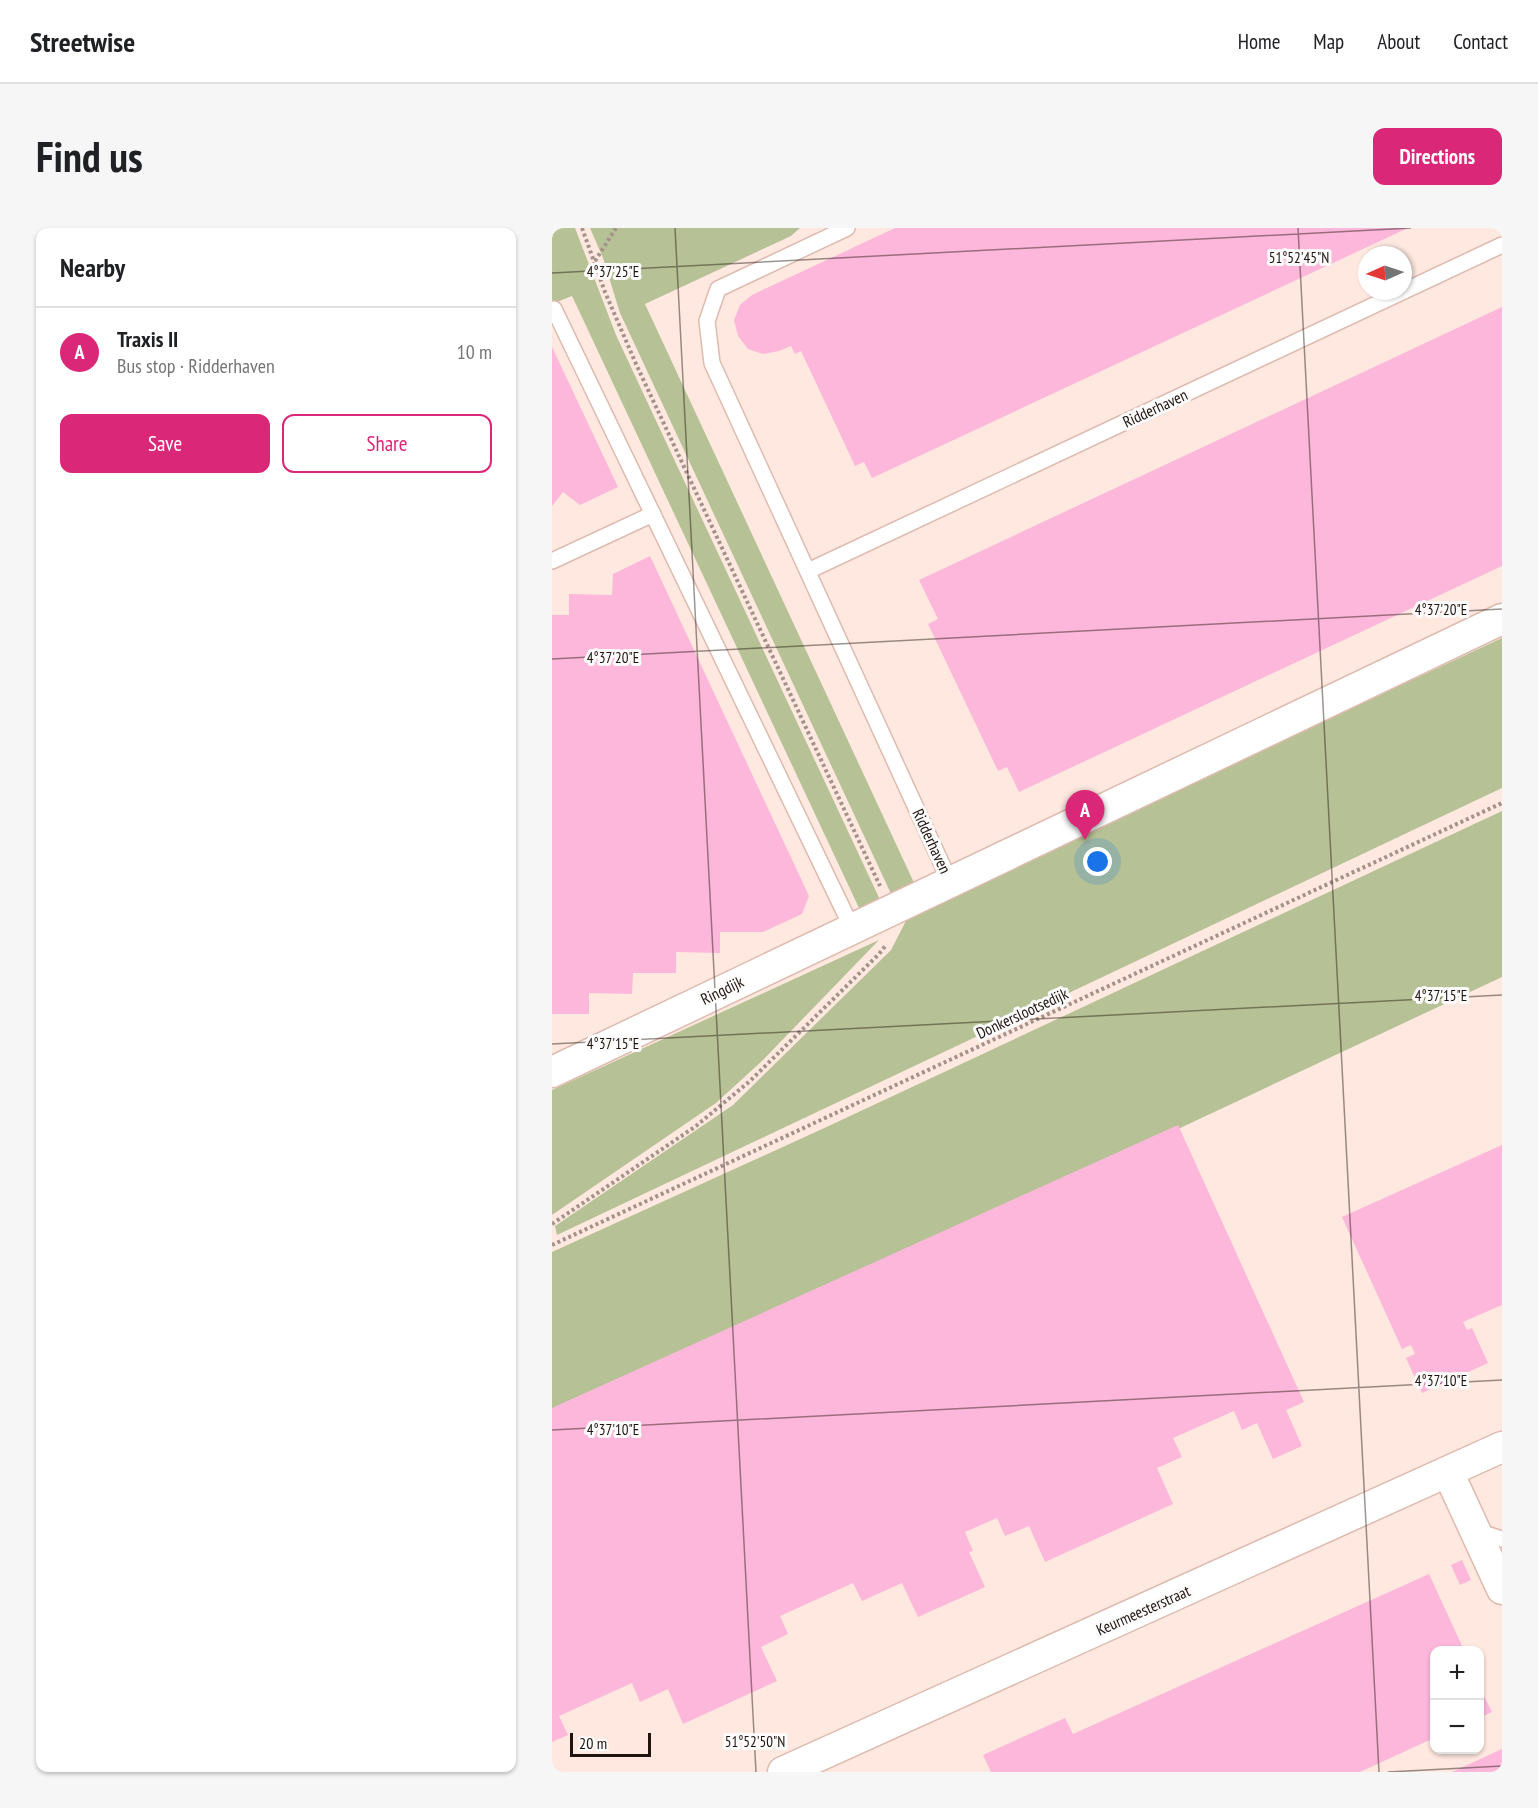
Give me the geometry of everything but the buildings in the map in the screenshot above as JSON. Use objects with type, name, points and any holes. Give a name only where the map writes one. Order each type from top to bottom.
[{"type":"street","name":"Ridderhaven","points":[[891,909],[1502,619]]},
{"type":"street","name":"Ringdijk","points":[[552,1072],[891,909]]},
{"type":"street","name":"Keurmeesterstraat","points":[[783,1772],[1502,1448]]},
{"type":"street","points":[[1448,1472],[1488,1535],[1502,1589]]},
{"type":"lane","name":"Ridderhaven","points":[[847,228],[717,289],[707,321],[712,363],[951,882]]},
{"type":"lane","name":"Ridderhaven","points":[[808,572],[1502,245]]},
{"type":"lane","points":[[554,309],[852,928]]},
{"type":"lane","points":[[552,561],[653,514]]},
{"type":"path","points":[[552,1224],[696,1126],[750,1081],[879,954],[891,937],[894,927],[891,909],[636,364],[605,292],[582,228]]},
{"type":"path","points":[[594,261],[616,228]]},
{"type":"path","name":"Donkerslootsedijk","points":[[552,1245],[1502,803]]},
{"type":"green space","points":[[552,228],[575,228],[616,335],[882,904],[871,909],[859,908],[572,296],[552,304]]},
{"type":"green space","points":[[590,228],[800,228],[791,236],[645,304],[916,887],[893,898],[620,313],[603,258]]},
{"type":"green space","points":[[1502,638],[1502,788],[557,1235],[555,1226],[733,1105],[891,950],[909,915]]},
{"type":"green space","points":[[1502,811],[1502,977],[1178,1129],[552,1409],[552,1252],[820,1130]]},
{"type":"green space","points":[[879,940],[762,1061],[716,1103],[552,1215],[552,1090]]},
{"type":"place","name":"Traxis II","points":[[1085,840]]}]
